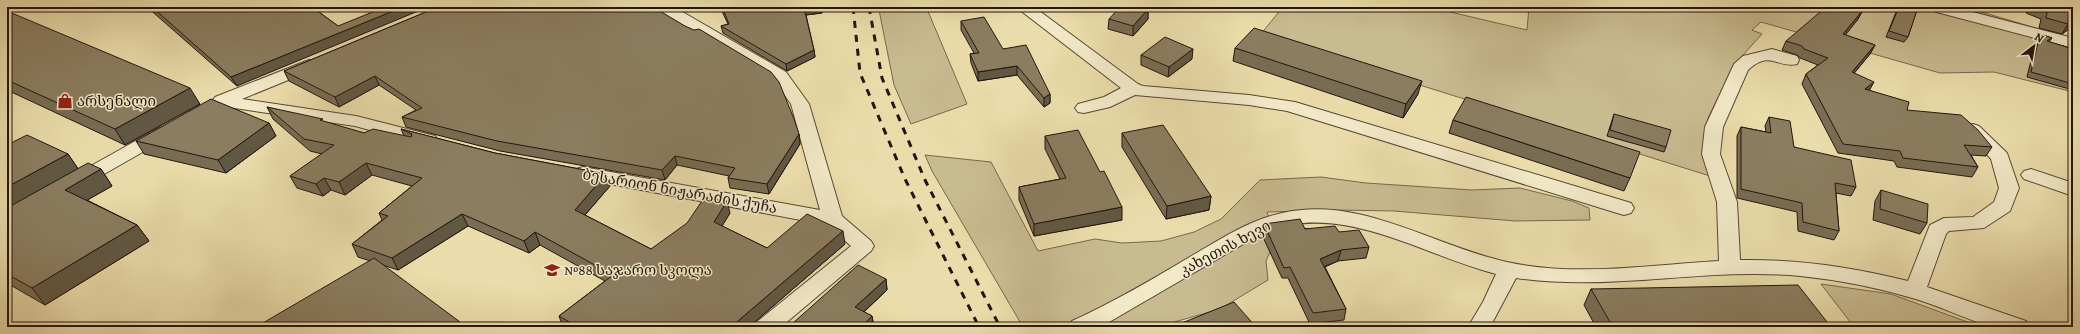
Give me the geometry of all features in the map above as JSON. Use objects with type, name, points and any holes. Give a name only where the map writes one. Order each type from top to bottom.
[{"type":"street","points":[[663,7],[780,76],[800,104],[833,219],[864,246],[766,327]]},
{"type":"street","points":[[1024,7],[1132,88],[1141,91],[1249,100],[1289,106],[1624,208]]},
{"type":"street","points":[[1935,7],[2073,43]]},
{"type":"street","points":[[1730,268],[1727,202],[1711,154],[1714,127],[1740,68],[1749,60],[1772,54],[1791,60]]},
{"type":"street","points":[[321,60],[214,104],[356,121],[447,144]]},
{"type":"street","points":[[1084,108],[1114,100],[1125,95],[1132,88]]},
{"type":"street","points":[[1915,291],[1937,230],[1944,225],[1977,223],[1991,215],[2003,206],[2008,188],[2000,157],[1982,137],[1959,118]]},
{"type":"street","points":[[62,190],[180,124]]},
{"type":"street","name":"ბესარიონ ნიჟარაძის ქუჩა","points":[[562,170],[833,219]]},
{"type":"street","points":[[2031,175],[2073,190]]},
{"type":"street","name":"კახეთის ხევი","points":[[1080,327],[1110,314],[1244,234],[1267,223],[1293,217],[1322,216],[1356,220],[1509,270],[1599,276],[1730,268],[1796,268],[1845,275],[1915,291],[2018,327]]},
{"type":"street","points":[[1479,327],[1493,304],[1509,270]]},
{"type":"shaded area","points":[[1283,7],[1429,7],[1527,30],[1529,7],[1982,7],[1978,11],[2073,39],[2073,92],[1994,72],[1940,73],[1761,22],[1752,30],[1762,34],[1734,65],[1708,118],[1703,153],[1710,176],[1260,35]]},
{"type":"shaded area","points":[[927,9],[967,104],[911,124],[894,85],[879,10]]},
{"type":"shaded area","points":[[925,155],[991,162],[1038,251],[1095,239],[1122,243],[1161,241],[1194,232],[1221,219],[1260,180],[1321,177],[1366,183],[1472,190],[1520,188],[1572,201],[1589,208],[1590,220],[1515,221],[1394,211],[1338,210],[1267,212],[1276,238],[1266,261],[1268,280],[1220,309],[1157,327],[1023,327],[932,171]]},
{"type":"shaded area","points":[[1821,284],[1891,294],[1981,327],[1854,327]]},
{"type":"building","points":[[152,7],[312,7],[338,26],[385,7],[403,7],[231,77]]},
{"type":"building","points":[[438,7],[653,7],[685,26],[694,30],[699,29],[771,72],[779,82],[799,134],[767,184],[728,178],[735,168],[675,156],[662,170],[497,141],[402,117],[422,108],[375,76],[335,97],[284,71]]},
{"type":"building","points":[[722,7],[810,7],[804,8],[814,50],[786,64],[721,26],[729,24]]},
{"type":"building","points":[[1120,7],[1141,7],[1148,9],[1133,26],[1109,19]]},
{"type":"building","points":[[1826,7],[1855,7],[1863,10],[1843,34],[1875,45],[1852,72],[1874,82],[1865,89],[1909,102],[1907,110],[1961,115],[1978,130],[1992,147],[1964,145],[1978,167],[1903,158],[1900,151],[1843,144],[1806,74],[1828,58],[1804,49],[1802,46],[1786,41]]},
{"type":"building","points":[[1899,7],[1918,7],[1908,37],[1889,31]]},
{"type":"building","points":[[2041,7],[2073,7],[2073,21],[2068,24],[2046,18],[2048,9]]},
{"type":"building","points":[[7,11],[190,88],[115,129],[7,80]]},
{"type":"building","points":[[984,17],[1003,49],[1026,45],[1050,94],[1044,98],[1017,66],[978,72],[970,54],[979,53],[961,21]]},
{"type":"building","points":[[1254,28],[1422,81],[1406,104],[1235,48]]},
{"type":"building","points":[[2040,34],[2052,38],[2047,41],[2073,49],[2073,84],[2031,72]]},
{"type":"building","points":[[1165,37],[1193,49],[1169,67],[1141,55]]},
{"type":"building","points":[[1466,97],[1640,152],[1630,178],[1453,120]]},
{"type":"building","points":[[211,99],[269,123],[218,160],[136,141]]},
{"type":"building","points":[[267,107],[323,119],[320,120],[364,133],[373,129],[411,137],[412,134],[401,129],[495,153],[606,174],[575,210],[651,249],[687,223],[704,198],[727,201],[714,222],[767,248],[807,214],[843,231],[731,327],[578,327],[559,316],[613,275],[535,232],[524,241],[462,214],[392,258],[352,244],[388,216],[379,213],[422,178],[366,163],[339,182],[324,178],[316,184],[290,176],[334,145],[304,139]]},
{"type":"building","points":[[1614,114],[1671,130],[1666,147],[1610,130]]},
{"type":"building","points":[[1769,117],[1790,121],[1794,147],[1851,160],[1856,187],[1835,183],[1839,231],[1803,222],[1802,203],[1741,189],[1741,127],[1771,133]]},
{"type":"building","points":[[1163,125],[1211,196],[1167,206],[1122,133]]},
{"type":"building","points":[[1078,130],[1100,172],[1104,171],[1122,207],[1034,224],[1019,187],[1066,178],[1045,136]]},
{"type":"building","points":[[27,135],[68,154],[7,187],[7,145]]},
{"type":"building","points":[[88,163],[101,169],[65,190],[137,225],[32,288],[7,274],[7,208]]},
{"type":"building","points":[[1881,190],[1928,204],[1927,223],[1880,209]]},
{"type":"building","points":[[1300,219],[1305,229],[1335,226],[1339,232],[1359,230],[1369,247],[1341,250],[1320,259],[1346,309],[1313,313],[1290,267],[1284,268],[1264,224]]},
{"type":"building","points":[[374,258],[460,322],[453,327],[256,327]]},
{"type":"building","points":[[858,265],[886,279],[855,307],[872,316],[862,326],[863,327],[800,327],[793,323]]},
{"type":"building","points":[[1798,285],[1831,327],[1613,327],[1591,289]]},
{"type":"building","points":[[1234,302],[1256,327],[1172,327]]},
{"type":"railway","points":[[853,7],[860,73],[905,179],[979,327]]},
{"type":"railway","points":[[869,7],[882,78],[925,180],[1000,327]]},
{"type":"place","name":"არსენალი","points":[[65,101]]},
{"type":"place","name":"№88 საჯარო სკოლა","points":[[552,270]]}]
